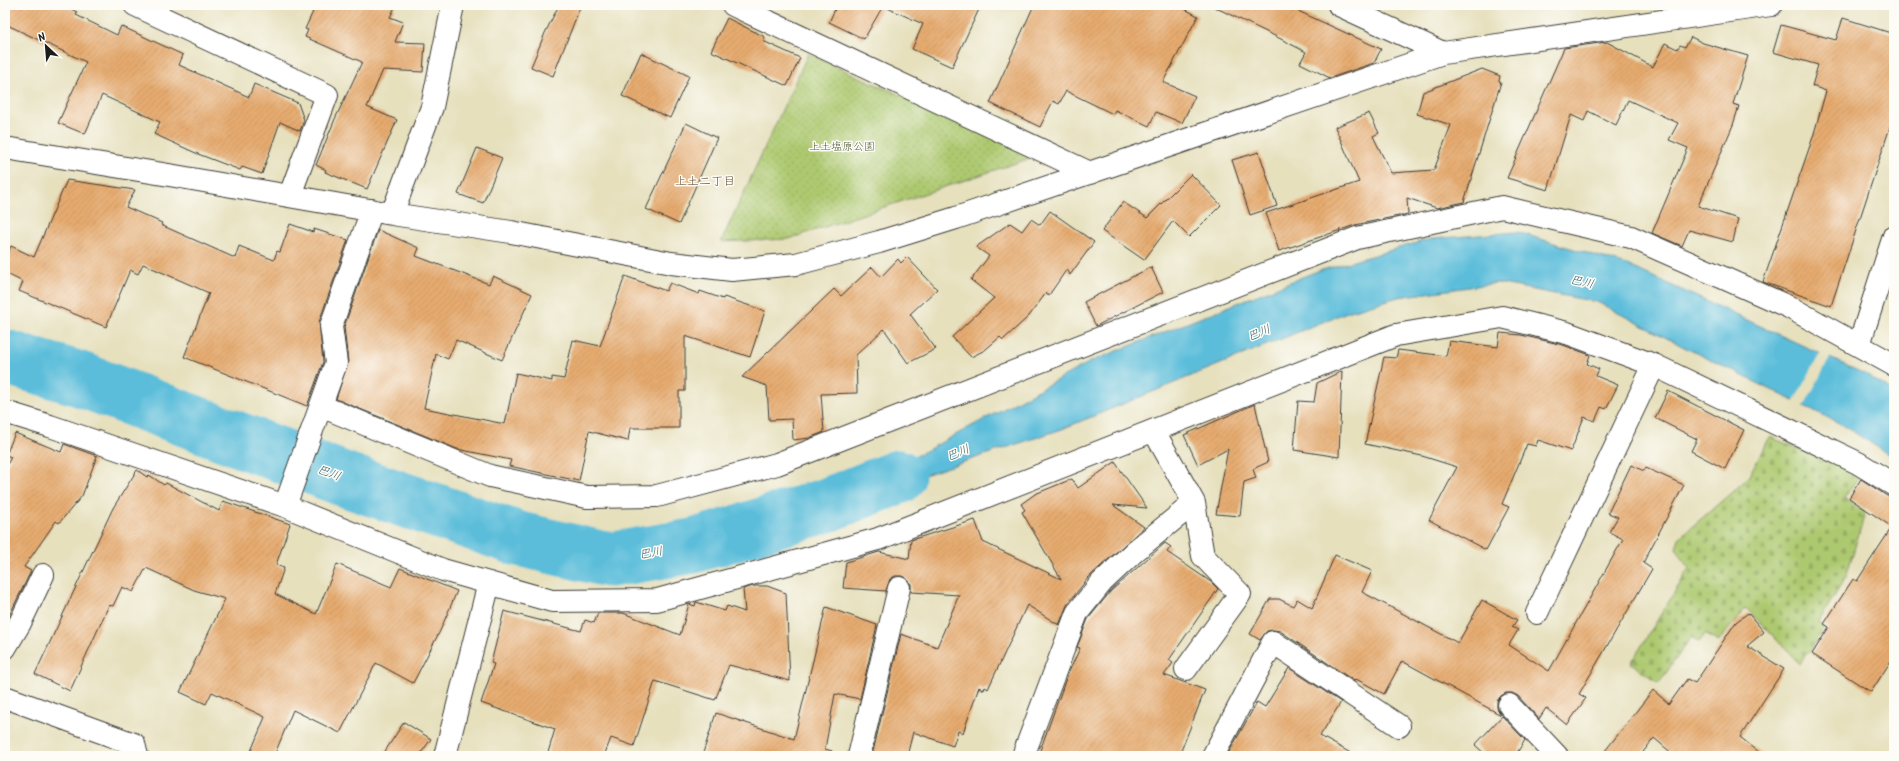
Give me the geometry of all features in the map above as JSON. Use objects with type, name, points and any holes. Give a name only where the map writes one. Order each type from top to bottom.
[{"type":"street","points":[[135,5],[327,95],[290,195]]},
{"type":"street","points":[[285,506],[336,363],[331,326],[382,212],[432,107],[453,5]]},
{"type":"street","points":[[733,5],[1090,173]]},
{"type":"street","points":[[1339,5],[1443,53]]},
{"type":"street","points":[[5,148],[290,195],[382,212],[511,232],[671,263],[732,270],[796,264],[879,242],[1090,173],[1443,53],[1771,5]]},
{"type":"street","points":[[321,406],[490,476],[587,497],[657,496],[777,464],[1357,238],[1502,207],[1631,237],[1789,307],[1894,365]]},
{"type":"street","points":[[1859,345],[1894,236]]},
{"type":"street","points":[[5,412],[285,506],[443,570],[552,601],[657,600],[878,539],[1396,335],[1502,317],[1567,333],[1654,366],[1858,463],[1894,486]]},
{"type":"street","points":[[1537,613],[1654,366]]},
{"type":"street","points":[[1154,431],[1194,503],[1203,556],[1240,594],[1186,669]]},
{"type":"street","points":[[1023,756],[1077,613],[1102,582],[1135,550],[1194,503]]},
{"type":"street","points":[[5,648],[20,623],[44,575]]},
{"type":"street","points":[[445,756],[489,583]]},
{"type":"street","points":[[859,756],[899,588]]},
{"type":"street","points":[[1212,756],[1273,642],[1399,726]]},
{"type":"street","points":[[5,697],[134,744],[137,756]]},
{"type":"street","points":[[1509,705],[1558,756]]},
{"type":"green space","name":"上土塩原公園","points":[[808,54],[1027,152],[1028,159],[789,239],[721,242]]},
{"type":"green space","points":[[1770,437],[1861,474],[1844,498],[1865,513],[1846,577],[1818,623],[1824,627],[1811,650],[1805,654],[1800,664],[1746,608],[1718,642],[1705,634],[1699,642],[1691,637],[1659,683],[1631,663],[1689,569],[1676,548],[1679,538],[1747,479]]},
{"type":"water","points":[[1517,232],[1627,265],[1869,376],[1894,393],[1894,458],[1843,425],[1686,348],[1597,302],[1497,283],[1398,297],[1347,312],[1062,429],[811,513],[1092,361],[1315,272],[1430,239]]},
{"type":"pier","points":[[1821,352],[1831,356],[1803,408],[1793,403]]},
{"type":"building","points":[[5,5],[63,5],[77,12],[76,15],[117,35],[121,26],[183,55],[179,65],[249,97],[254,84],[298,103],[304,120],[300,131],[280,122],[262,174],[242,167],[240,170],[198,154],[154,134],[160,122],[102,95],[85,134],[58,123],[86,62],[5,24]]},
{"type":"building","points":[[316,5],[396,5],[390,17],[403,22],[395,42],[425,43],[423,72],[383,70],[367,107],[397,120],[367,189],[325,172],[326,170],[316,165],[335,119],[362,62],[305,37],[308,30],[305,29]]},
{"type":"building","points":[[559,5],[581,5],[553,76],[531,67],[545,33]]},
{"type":"building","points":[[837,5],[981,5],[952,67],[912,49],[923,24],[883,6],[864,39],[829,22]]},
{"type":"building","points":[[1034,5],[1177,5],[1198,16],[1163,82],[1195,96],[1182,123],[1156,112],[1149,126],[1115,110],[1113,114],[1066,91],[1059,104],[1053,101],[1040,127],[990,103]]},
{"type":"building","points":[[1210,5],[1285,5],[1381,49],[1374,63],[1330,78],[1300,63],[1306,52]]},
{"type":"building","points":[[727,18],[765,37],[763,41],[800,58],[787,86],[711,51]]},
{"type":"building","points":[[1843,18],[1894,34],[1894,115],[1831,306],[1763,282],[1813,137],[1826,91],[1812,86],[1818,65],[1773,52],[1781,25],[1836,40]]},
{"type":"building","points":[[1691,37],[1703,43],[1748,56],[1733,104],[1739,106],[1733,125],[1698,206],[1738,219],[1733,242],[1689,230],[1682,246],[1652,233],[1688,148],[1669,140],[1678,123],[1628,100],[1616,125],[1588,111],[1584,121],[1571,115],[1548,190],[1507,178],[1564,48],[1607,42],[1653,67],[1665,43],[1677,49],[1680,45],[1685,47]]},
{"type":"building","points":[[641,53],[689,76],[670,118],[622,96]]},
{"type":"building","points":[[1482,69],[1500,76],[1499,81],[1501,82],[1464,202],[1437,208],[1407,198],[1408,214],[1355,225],[1279,251],[1266,213],[1359,182],[1335,127],[1369,113],[1379,133],[1373,136],[1391,173],[1434,170],[1451,125],[1417,114],[1423,92]]},
{"type":"building","points":[[686,123],[717,138],[679,224],[646,209]]},
{"type":"building","points":[[477,148],[502,158],[483,203],[458,194]]},
{"type":"building","points":[[1259,152],[1277,206],[1250,215],[1232,160]]},
{"type":"building","points":[[1191,174],[1221,205],[1189,237],[1173,221],[1144,260],[1102,231],[1123,202],[1147,218]]},
{"type":"building","points":[[67,180],[135,190],[126,207],[162,223],[161,225],[235,258],[239,246],[274,260],[277,251],[280,252],[290,224],[313,232],[314,229],[348,240],[319,322],[323,362],[307,406],[184,357],[209,293],[143,264],[138,274],[130,270],[106,327],[19,291],[23,282],[5,273],[5,260],[11,246],[34,257]]},
{"type":"building","points":[[1050,211],[1094,242],[1070,275],[1067,269],[1049,295],[1046,293],[1029,316],[1003,340],[1000,337],[985,350],[971,357],[952,337],[994,298],[971,280],[989,256],[976,247],[1010,223],[1022,231],[1031,219],[1040,225]]},
{"type":"building","points":[[378,230],[419,248],[416,256],[489,284],[493,276],[532,294],[502,360],[456,340],[448,359],[436,354],[424,408],[505,424],[516,373],[552,381],[552,377],[564,379],[573,340],[600,346],[625,276],[666,291],[670,283],[699,294],[700,291],[723,299],[724,297],[765,311],[750,357],[685,336],[685,391],[679,391],[679,428],[630,428],[628,441],[589,431],[579,481],[509,466],[511,460],[457,449],[336,399],[348,362],[344,327]]},
{"type":"building","points":[[907,257],[937,289],[910,314],[936,349],[908,363],[884,329],[856,355],[857,393],[821,394],[824,432],[809,438],[793,440],[792,419],[769,420],[767,386],[742,377],[834,289],[841,296],[872,267],[881,277],[898,259],[901,263]]},
{"type":"building","points":[[1151,267],[1163,292],[1096,326],[1084,302]]},
{"type":"building","points":[[1500,333],[1521,335],[1563,345],[1590,355],[1587,364],[1599,369],[1596,376],[1618,385],[1606,409],[1601,407],[1595,421],[1584,417],[1571,451],[1538,440],[1536,446],[1527,444],[1502,504],[1509,507],[1486,550],[1429,520],[1457,467],[1422,456],[1365,444],[1384,357],[1396,358],[1398,350],[1446,356],[1449,341],[1498,347]]},
{"type":"building","points":[[1342,371],[1339,457],[1294,450],[1298,401],[1314,402],[1317,383]]},
{"type":"building","points":[[1668,391],[1744,430],[1725,469],[1691,451],[1697,439],[1655,418]]},
{"type":"building","points":[[1255,404],[1268,462],[1253,469],[1256,478],[1244,482],[1240,516],[1216,514],[1228,449],[1198,465],[1184,435]]},
{"type":"building","points":[[15,433],[61,452],[64,444],[97,456],[82,496],[59,523],[56,521],[24,567],[31,571],[5,624],[5,469],[11,457],[6,455]]},
{"type":"building","points":[[1115,462],[1147,508],[1113,505],[1144,527],[1088,578],[1067,605],[1059,625],[1027,605],[988,689],[985,687],[984,690],[979,687],[963,733],[958,731],[953,746],[913,732],[907,756],[872,756],[901,634],[937,647],[959,595],[911,592],[911,584],[902,576],[895,576],[890,579],[886,591],[843,588],[846,562],[879,552],[909,559],[911,540],[975,520],[983,542],[1061,579],[1022,512],[1025,510],[1021,504],[1035,494],[1072,479],[1078,488]]},
{"type":"building","points":[[1631,465],[1644,471],[1646,468],[1684,485],[1643,563],[1652,569],[1579,694],[1586,698],[1567,725],[1546,708],[1539,719],[1518,696],[1512,693],[1506,693],[1497,701],[1497,708],[1501,715],[1402,661],[1384,694],[1356,679],[1354,681],[1280,631],[1267,631],[1260,640],[1250,634],[1270,599],[1279,599],[1293,606],[1297,599],[1312,608],[1335,555],[1372,571],[1362,592],[1458,643],[1482,600],[1517,620],[1512,627],[1518,630],[1509,645],[1549,671],[1623,539],[1609,532],[1618,517],[1608,513]]},
{"type":"building","points":[[137,470],[147,477],[149,475],[164,485],[166,483],[219,511],[223,501],[290,524],[276,565],[284,568],[275,594],[316,614],[337,564],[391,587],[400,568],[457,591],[440,631],[413,683],[376,663],[340,733],[293,710],[274,756],[249,756],[265,717],[212,692],[206,704],[180,692],[225,599],[194,590],[146,568],[133,592],[122,587],[113,606],[109,605],[70,691],[35,674],[113,508]]},
{"type":"building","points":[[1861,479],[1887,496],[1894,497],[1894,656],[1871,692],[1812,654],[1829,627],[1824,624],[1853,579],[1857,581],[1892,527],[1849,498]]},
{"type":"building","points":[[1165,543],[1171,547],[1167,552],[1211,582],[1218,589],[1169,660],[1173,663],[1164,675],[1205,690],[1179,756],[1038,756],[1067,676],[1080,648],[1077,647],[1088,619],[1111,591]]},
{"type":"building","points":[[753,586],[767,586],[786,593],[790,681],[729,665],[715,700],[655,681],[634,746],[611,738],[604,756],[547,756],[555,729],[481,703],[494,664],[491,663],[504,611],[581,631],[585,620],[594,623],[598,613],[623,613],[680,635],[689,604],[695,606],[696,602],[725,611],[727,606],[745,612],[743,589]]},
{"type":"building","points":[[826,607],[877,625],[860,699],[835,694],[825,749],[832,751],[832,756],[702,756],[716,713],[794,739]]},
{"type":"building","points":[[1748,613],[1764,632],[1747,646],[1784,669],[1740,737],[1764,756],[1675,756],[1654,738],[1640,756],[1601,756],[1653,690],[1669,704],[1687,679],[1695,683],[1736,622]]},
{"type":"building","points":[[1289,668],[1341,702],[1320,736],[1356,756],[1227,756],[1257,702],[1265,707]]},
{"type":"building","points":[[1502,716],[1525,740],[1515,756],[1487,756],[1475,745]]},
{"type":"building","points":[[404,722],[431,739],[419,756],[382,756]]},
{"type":"waterway","name":"巴川","points":[[5,357],[77,378],[346,480],[519,539],[609,560],[693,546],[827,505],[898,477]]},
{"type":"district","name":"上土二丁目","points":[[705,181]]}]
